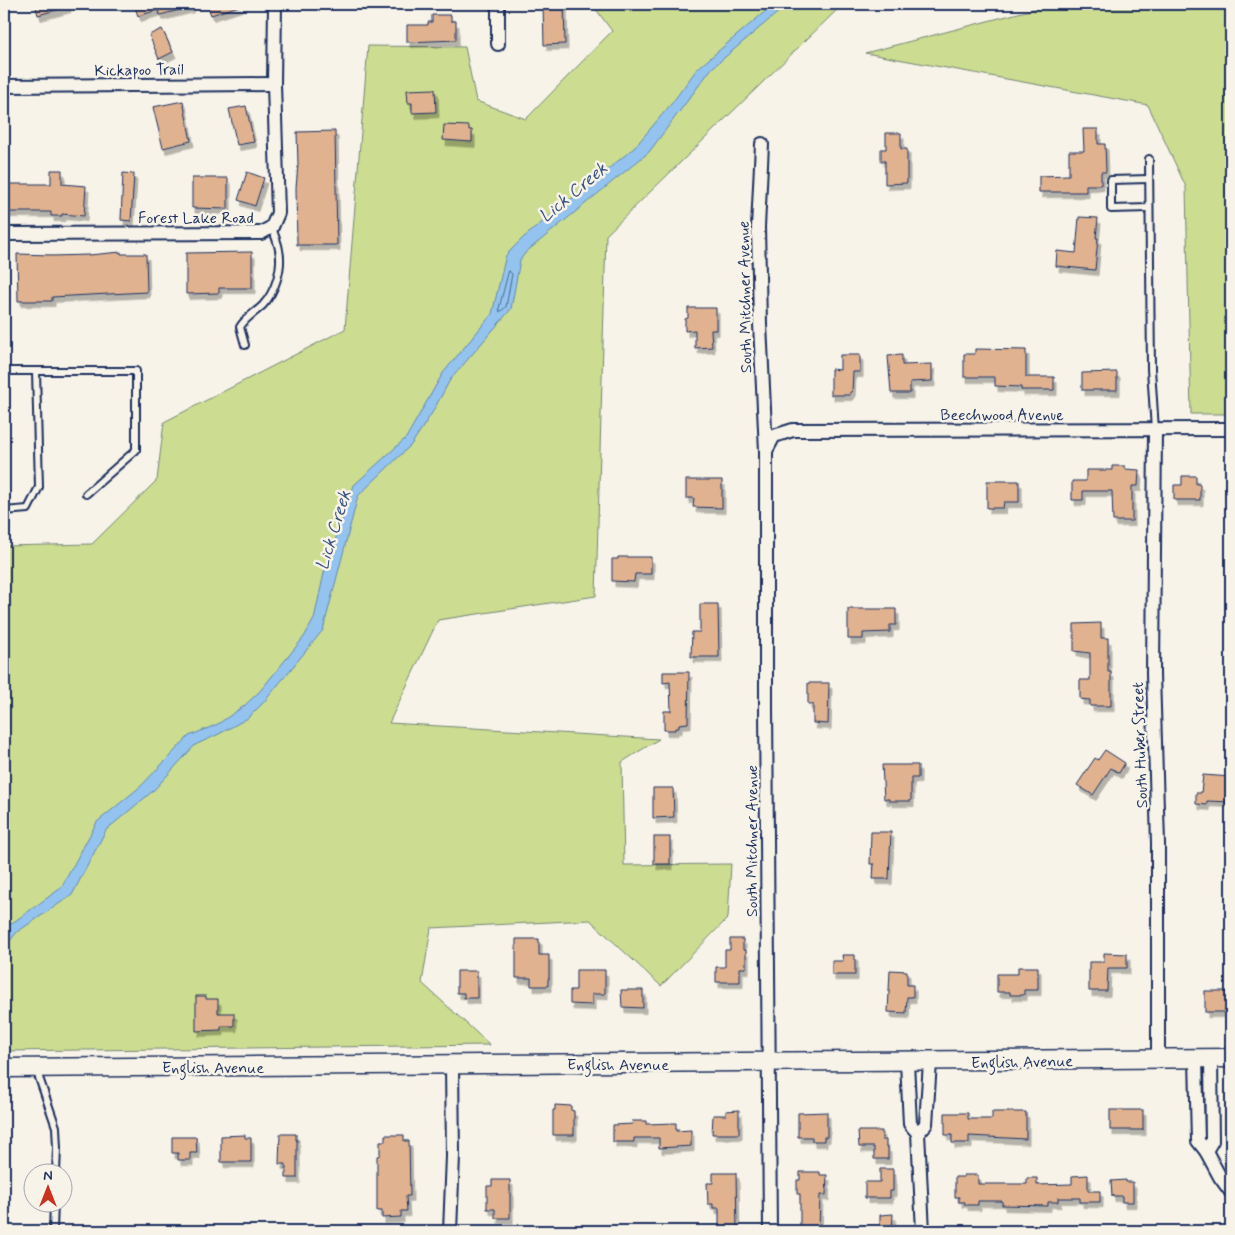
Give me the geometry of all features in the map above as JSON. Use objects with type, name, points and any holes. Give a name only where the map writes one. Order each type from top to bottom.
[{"type":"street","name":"Forest Lake Road","points":[[4,234],[261,233],[272,228],[278,213],[274,84],[274,4]]},
{"type":"street","points":[[498,4],[498,44]]},
{"type":"street","name":"Kickapoo Trail","points":[[4,86],[274,84]]},
{"type":"street","name":"South Mitchner Avenue","points":[[762,144],[758,227],[766,450],[770,1231]]},
{"type":"street","name":"Beechwood Avenue","points":[[774,436],[793,430],[1231,429]]},
{"type":"street","name":"South Huber Street","points":[[1155,430],[1153,674],[1158,843],[1158,1059]]},
{"type":"street","name":"South Mitchner Avenue","points":[[766,450],[774,436]]},
{"type":"street","name":"English Avenue","points":[[4,1068],[930,1062],[1231,1058]]},
{"type":"street","points":[[1204,1059],[1198,1141],[1206,1151],[1220,1178],[1231,1192]]},
{"type":"street","points":[[907,1062],[910,1124],[918,1133],[923,1231]]},
{"type":"street","points":[[918,1133],[926,1124],[930,1062]]},
{"type":"street","points":[[450,1231],[453,1156],[452,1064]]},
{"type":"lane","points":[[1149,159],[1151,370],[1155,430]]},
{"type":"lane","points":[[1149,179],[1111,180],[1111,209],[1149,208]]},
{"type":"lane","points":[[245,345],[240,327],[244,320],[263,305],[273,290],[278,275],[280,252],[272,228]]},
{"type":"lane","points":[[4,371],[136,371],[136,450],[86,494]]},
{"type":"lane","points":[[4,511],[28,509],[39,487],[36,371]]},
{"type":"lane","points":[[36,1068],[56,1127],[56,1162]]},
{"type":"lane","points":[[53,1231],[54,1212]]},
{"type":"green space","points":[[592,4],[843,4],[606,235],[596,596],[438,620],[389,723],[659,739],[622,762],[624,865],[731,864],[728,918],[661,986],[590,920],[431,928],[422,983],[490,1045],[4,1051],[4,546],[92,544],[157,480],[164,422],[345,329],[368,46],[465,47],[476,101],[526,119],[612,31]]},
{"type":"green space","points":[[1053,4],[1231,4],[1231,414],[1191,414],[1186,187],[1148,105],[865,53]]},
{"type":"water","name":"Lick Creek","points":[[774,4],[788,4],[712,68],[649,152],[526,252],[520,260],[511,309],[450,380],[432,413],[411,445],[358,496],[323,630],[264,702],[248,718],[195,745],[153,791],[106,830],[72,895],[17,932],[9,942],[4,956],[4,934],[8,926],[61,888],[97,822],[141,786],[189,736],[218,724],[244,706],[260,691],[304,637],[314,619],[324,573],[354,485],[406,438],[443,373],[492,314],[506,255],[524,237],[634,148],[672,103],[697,69]]},
{"type":"building","points":[[35,4],[67,4],[68,7],[38,15]]},
{"type":"building","points":[[134,4],[190,4],[191,7],[160,15],[158,10],[138,16]]},
{"type":"building","points":[[207,4],[239,4],[239,6],[211,15]]},
{"type":"building","points":[[543,4],[564,4],[565,44],[544,45]]},
{"type":"building","points":[[432,15],[451,15],[451,21],[456,21],[456,40],[407,42],[407,25],[428,25],[428,22],[432,22]]},
{"type":"building","points":[[162,29],[173,52],[159,59],[149,35]]},
{"type":"building","points":[[435,89],[436,112],[412,113],[412,103],[408,103],[407,90]]},
{"type":"building","points":[[183,101],[191,141],[163,148],[153,107]]},
{"type":"building","points":[[246,106],[254,142],[237,145],[229,109]]},
{"type":"building","points":[[444,125],[469,126],[469,130],[472,130],[472,142],[443,140]]},
{"type":"building","points":[[1083,129],[1098,129],[1098,144],[1105,144],[1106,172],[1101,172],[1101,185],[1086,185],[1086,192],[1039,192],[1039,176],[1069,175],[1069,151],[1084,151]]},
{"type":"building","points":[[335,131],[337,245],[297,245],[297,132]]},
{"type":"building","points":[[886,133],[901,133],[901,149],[907,149],[907,183],[885,184],[885,161],[881,161],[881,149],[886,149]]},
{"type":"building","points":[[51,170],[62,170],[62,184],[86,186],[84,216],[62,214],[62,216],[51,216],[51,212],[4,212],[4,184],[51,184]]},
{"type":"building","points":[[247,172],[264,178],[255,206],[238,200]]},
{"type":"building","points":[[123,173],[134,174],[131,221],[121,220]]},
{"type":"building","points":[[192,178],[228,178],[228,209],[192,208]]},
{"type":"building","points":[[1079,217],[1098,218],[1095,270],[1056,266],[1057,251],[1076,253]]},
{"type":"building","points":[[121,252],[121,254],[146,254],[147,292],[52,297],[52,301],[18,301],[17,254],[51,256]]},
{"type":"building","points":[[252,252],[252,288],[219,288],[219,293],[186,294],[186,253]]},
{"type":"building","points":[[688,308],[716,308],[716,330],[711,330],[712,347],[695,348],[695,330],[685,331],[685,319],[688,318]]},
{"type":"building","points":[[975,349],[1026,350],[1026,377],[1054,377],[1054,390],[1021,390],[1021,387],[995,386],[995,377],[964,377],[964,354],[975,354]]},
{"type":"building","points":[[840,355],[860,355],[860,372],[853,372],[852,392],[850,392],[850,395],[831,395],[831,369],[840,370]]},
{"type":"building","points":[[902,355],[902,365],[932,364],[932,381],[910,382],[910,393],[891,393],[888,356]]},
{"type":"building","points":[[1117,372],[1117,390],[1082,390],[1082,373]]},
{"type":"building","points":[[1112,466],[1125,466],[1125,469],[1139,470],[1138,486],[1132,486],[1132,521],[1113,521],[1112,491],[1083,491],[1083,500],[1072,500],[1072,481],[1086,481],[1086,470],[1112,470]]},
{"type":"building","points":[[1182,476],[1196,476],[1196,484],[1200,484],[1200,500],[1174,500],[1174,485],[1182,485]]},
{"type":"building","points":[[686,480],[722,480],[722,508],[693,507],[694,498],[686,498]]},
{"type":"building","points":[[987,481],[1019,481],[1019,502],[1004,502],[1003,508],[987,508]]},
{"type":"building","points":[[618,557],[651,557],[651,574],[635,574],[634,582],[612,581],[612,559],[618,559]]},
{"type":"building","points":[[700,604],[718,604],[719,657],[691,657],[692,632],[700,632]]},
{"type":"building","points":[[848,609],[896,609],[896,625],[890,625],[890,632],[863,633],[863,639],[848,639]]},
{"type":"building","points":[[1101,623],[1101,638],[1108,638],[1111,706],[1090,706],[1090,700],[1080,699],[1080,680],[1090,680],[1090,653],[1074,651],[1074,624]]},
{"type":"building","points":[[663,672],[689,672],[688,723],[679,724],[679,728],[675,728],[675,730],[664,730],[664,711],[671,711],[670,682],[663,683]]},
{"type":"building","points":[[808,683],[829,683],[828,724],[813,723],[813,704],[808,704]]},
{"type":"building","points":[[1105,750],[1125,763],[1119,773],[1111,768],[1093,795],[1077,785],[1095,758],[1098,760]]},
{"type":"building","points":[[882,765],[918,765],[918,778],[911,778],[911,801],[889,801],[889,799],[884,799]]},
{"type":"building","points":[[1203,775],[1231,777],[1231,802],[1207,801],[1207,805],[1196,804],[1196,793],[1201,793]]},
{"type":"building","points":[[653,788],[673,788],[674,817],[653,818]]},
{"type":"building","points":[[871,832],[891,832],[889,879],[873,879],[874,864],[870,864]]},
{"type":"building","points":[[654,837],[670,837],[670,864],[654,864]]},
{"type":"building","points":[[516,939],[539,939],[539,955],[549,955],[548,986],[531,986],[531,978],[516,978]]},
{"type":"building","points":[[730,939],[743,939],[743,950],[746,950],[746,968],[740,968],[740,982],[716,982],[716,967],[725,967],[725,950],[730,950]]},
{"type":"building","points":[[1104,953],[1127,954],[1127,968],[1108,968],[1107,991],[1089,991],[1089,962],[1104,962]]},
{"type":"building","points":[[842,955],[855,955],[855,975],[832,975],[832,961],[843,961]]},
{"type":"building","points":[[1018,967],[1038,967],[1038,990],[1024,990],[1024,995],[1010,995],[1010,992],[997,992],[997,974],[1018,974]]},
{"type":"building","points":[[576,970],[605,970],[605,994],[592,994],[592,1005],[570,1004],[570,990],[576,990]]},
{"type":"building","points":[[890,970],[907,971],[907,985],[913,985],[913,997],[907,997],[906,1013],[888,1012]]},
{"type":"building","points":[[457,971],[477,971],[477,998],[464,998],[464,993],[457,993]]},
{"type":"building","points":[[621,990],[643,990],[643,1008],[622,1007]]},
{"type":"building","points":[[1205,991],[1227,991],[1227,1012],[1205,1012]]},
{"type":"building","points":[[196,996],[206,996],[206,999],[218,999],[218,1013],[234,1013],[234,1026],[221,1026],[221,1030],[196,1031]]},
{"type":"building","points":[[555,1105],[571,1106],[571,1110],[574,1111],[574,1135],[553,1135],[553,1110],[555,1110]]},
{"type":"building","points":[[739,1110],[739,1134],[712,1134],[713,1115],[726,1115],[726,1111]]},
{"type":"building","points":[[1110,1110],[1143,1110],[1143,1130],[1110,1130]]},
{"type":"building","points":[[827,1112],[827,1137],[824,1137],[824,1141],[812,1141],[812,1137],[798,1137],[798,1113]]},
{"type":"building","points":[[992,1112],[1026,1112],[1026,1139],[969,1136],[969,1143],[952,1143],[952,1135],[945,1135],[945,1113],[968,1113],[968,1119],[992,1119]]},
{"type":"building","points":[[632,1121],[646,1121],[646,1124],[676,1123],[676,1131],[691,1130],[691,1146],[659,1148],[659,1138],[634,1138],[634,1142],[613,1142],[613,1125],[633,1124]]},
{"type":"building","points":[[858,1131],[882,1131],[882,1140],[886,1140],[886,1147],[888,1147],[888,1159],[874,1159],[874,1147],[859,1147]]},
{"type":"building","points":[[280,1134],[296,1134],[297,1178],[286,1178],[286,1164],[279,1164]]},
{"type":"building","points":[[245,1135],[245,1138],[251,1138],[251,1162],[221,1162],[221,1136]]},
{"type":"building","points":[[385,1135],[404,1135],[404,1141],[409,1141],[410,1196],[406,1196],[407,1211],[401,1211],[401,1217],[382,1218],[382,1211],[377,1211],[377,1156],[380,1155],[380,1141],[385,1141]]},
{"type":"building","points":[[172,1137],[196,1137],[197,1153],[190,1153],[190,1160],[178,1160],[178,1153],[172,1153]]},
{"type":"building","points":[[880,1169],[893,1169],[893,1191],[890,1191],[890,1198],[865,1198],[865,1182],[880,1182]]},
{"type":"building","points":[[800,1172],[820,1172],[820,1175],[827,1175],[826,1195],[820,1195],[819,1231],[800,1231],[800,1194],[797,1194],[797,1180],[800,1180]]},
{"type":"building","points":[[713,1173],[736,1173],[737,1231],[719,1231],[719,1208],[713,1208],[713,1204],[708,1204],[707,1183],[713,1183]]},
{"type":"building","points":[[964,1175],[978,1175],[978,1184],[1027,1184],[1027,1178],[1037,1178],[1037,1185],[1072,1184],[1072,1176],[1088,1175],[1088,1191],[1100,1191],[1100,1202],[1080,1202],[1080,1198],[1058,1198],[1058,1202],[1048,1202],[1048,1206],[1002,1205],[1002,1201],[978,1201],[978,1205],[965,1205],[965,1202],[959,1202],[959,1197],[955,1197],[955,1177],[964,1177]]},
{"type":"building","points":[[492,1180],[510,1180],[510,1218],[495,1218],[495,1209],[487,1209],[487,1186],[492,1186]]},
{"type":"building","points":[[1126,1180],[1126,1182],[1133,1182],[1133,1202],[1122,1202],[1122,1196],[1112,1196],[1111,1181]]},
{"type":"building","points":[[893,1214],[892,1231],[880,1231],[880,1215]]}]
